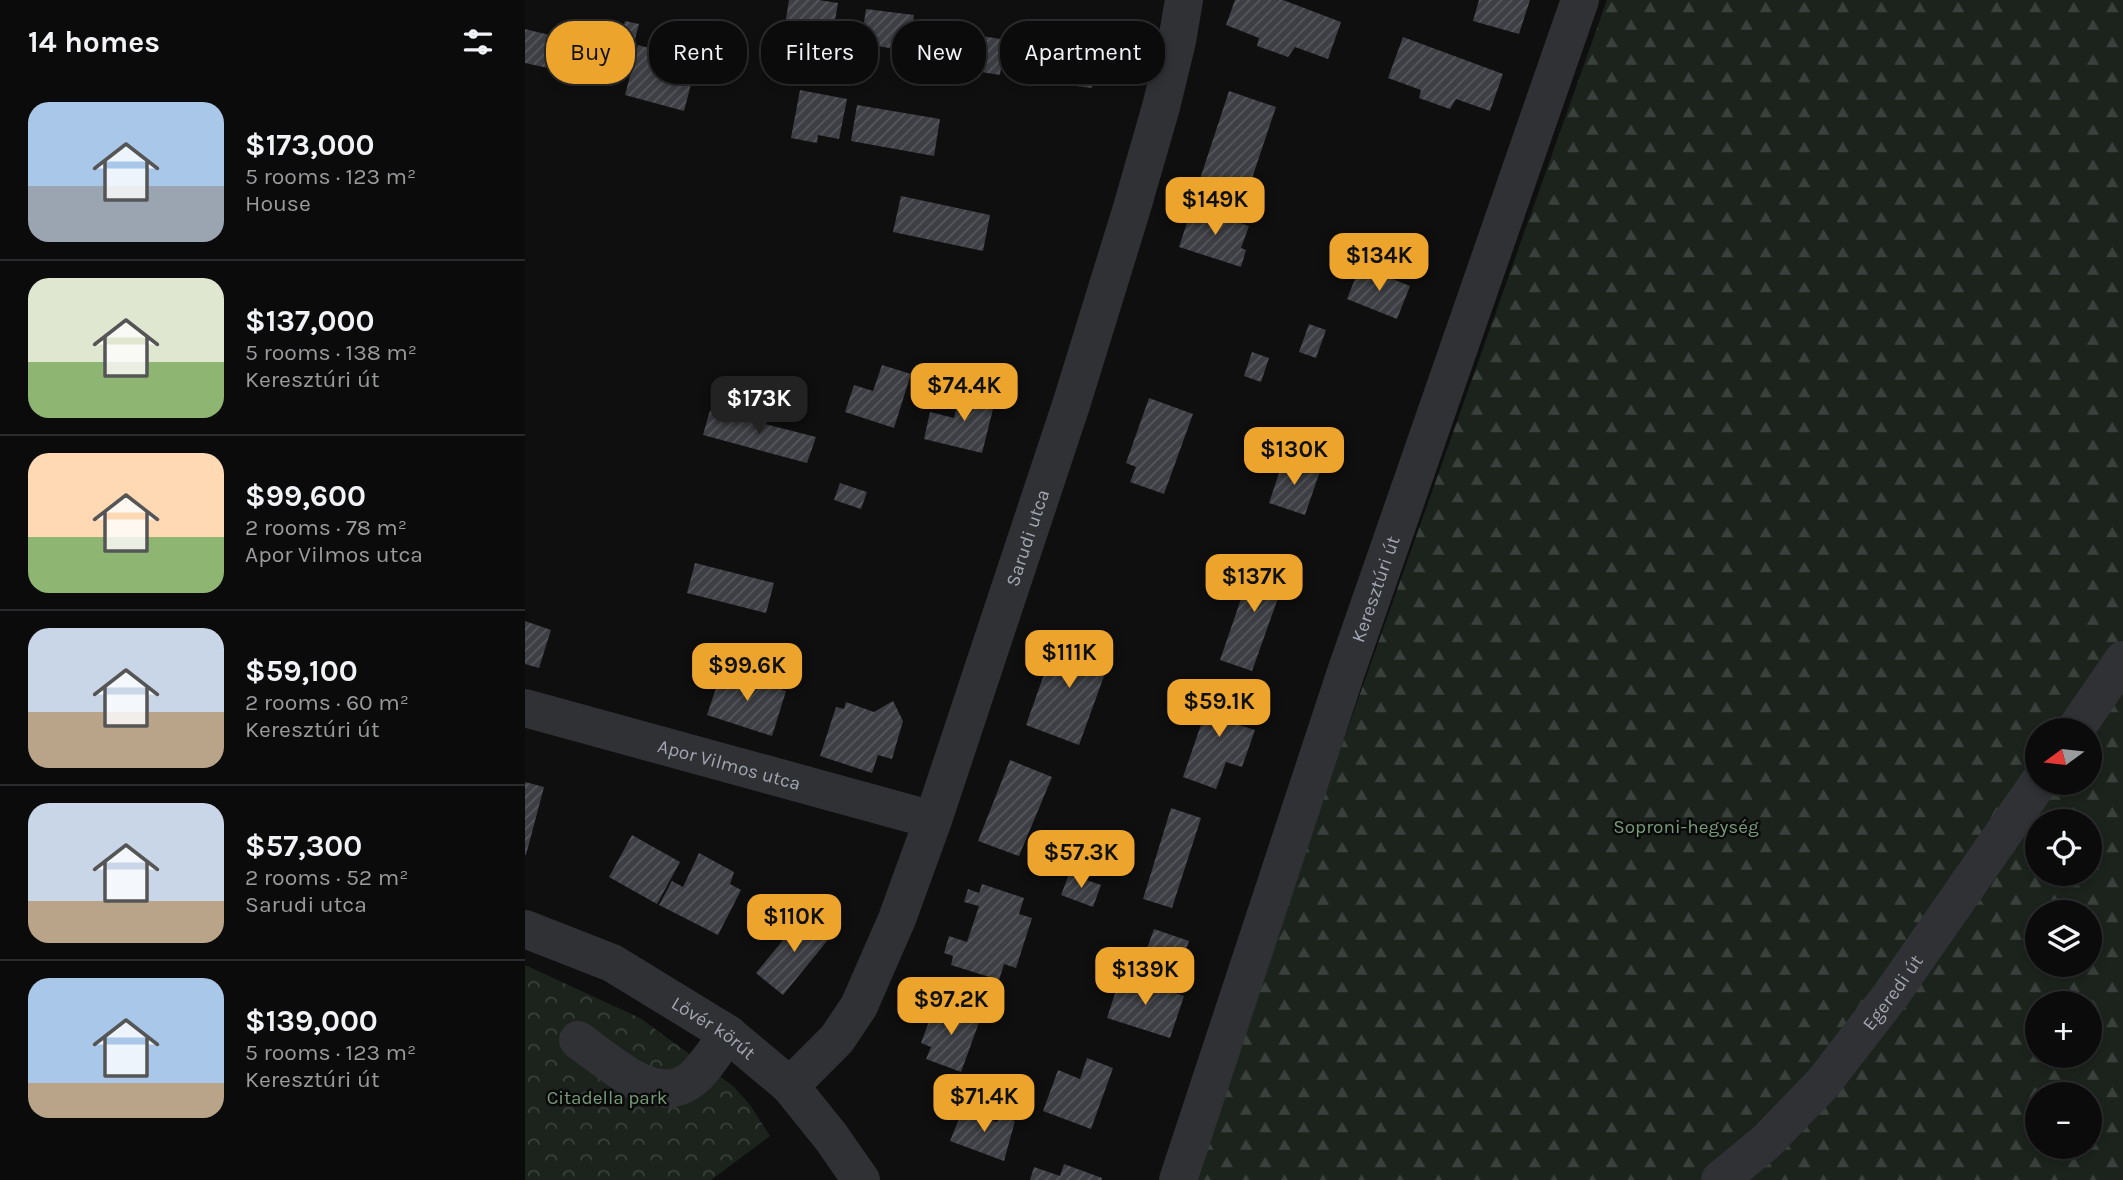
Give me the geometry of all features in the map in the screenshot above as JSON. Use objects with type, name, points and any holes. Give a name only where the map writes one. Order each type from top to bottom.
[{"type":"street","name":"Sarudi utca","points":[[790,1086],[837,1039],[859,1006],[897,919],[933,820],[1072,402],[1123,236],[1161,107],[1184,0]]},
{"type":"street","name":"Keresztúri út","points":[[1178,1180],[1346,672],[1580,0]]},
{"type":"street","points":[[2083,718],[2123,660]]},
{"type":"street","name":"Apor Vilmos utca","points":[[525,708],[933,820]]},
{"type":"street","name":"Egeredi út","points":[[1720,1180],[1766,1142],[1823,1083],[1891,996],[2030,795]]},
{"type":"street","name":"Lővér körút","points":[[525,929],[612,963],[728,1034],[790,1086],[861,1180]]},
{"type":"street","points":[[578,1040],[617,1068],[650,1087],[673,1089],[693,1079],[728,1034]]},
{"type":"green space","name":"Soproni-hegység","points":[[1607,0],[2123,0],[2123,1180],[1187,1180]]},
{"type":"green space","name":"Citadella park","points":[[525,965],[640,1018],[733,1086],[750,1105],[770,1136],[711,1180],[525,1180]]},
{"type":"building","points":[[789,0],[838,3],[835,21],[786,21]]},
{"type":"building","points":[[1235,0],[1283,0],[1341,22],[1328,59],[1295,47],[1288,57],[1257,46],[1259,38],[1226,25]]},
{"type":"building","points":[[1479,0],[1530,0],[1519,34],[1473,21]]},
{"type":"building","points":[[866,9],[914,15],[913,21],[892,21],[892,48],[878,46],[878,21],[864,21]]},
{"type":"building","points":[[635,23],[639,24],[635,39]]},
{"type":"building","points":[[525,29],[546,34],[546,68],[525,63]]},
{"type":"building","points":[[986,37],[1000,39],[1000,75],[986,73]]},
{"type":"building","points":[[1403,37],[1503,74],[1490,111],[1456,99],[1450,109],[1419,98],[1421,90],[1388,78]]},
{"type":"building","points":[[638,45],[649,48],[649,84],[691,84],[684,111],[625,95],[628,84],[635,84],[635,57]]},
{"type":"building","points":[[1061,84],[1093,84],[1092,88]]},
{"type":"building","points":[[800,90],[847,99],[839,139],[818,135],[817,143],[791,138]]},
{"type":"building","points":[[1229,91],[1276,107],[1246,196],[1200,179]]},
{"type":"building","points":[[857,105],[940,119],[934,156],[851,141]]},
{"type":"building","points":[[901,196],[990,215],[983,251],[893,232]]},
{"type":"building","points":[[1192,207],[1249,226],[1241,248],[1246,250],[1241,267],[1179,247]]},
{"type":"building","points":[[1360,266],[1410,286],[1397,319],[1347,299]]},
{"type":"building","points":[[1309,324],[1326,330],[1316,358],[1299,352]]},
{"type":"building","points":[[1252,352],[1269,358],[1261,382],[1244,376]]},
{"type":"building","points":[[882,365],[911,374],[894,428],[845,412],[854,385],[873,391]]},
{"type":"building","points":[[961,389],[996,397],[982,453],[924,439],[930,412],[954,418]]},
{"type":"building","points":[[1149,398],[1193,414],[1164,494],[1130,482],[1136,467],[1126,463]]},
{"type":"building","points":[[710,410],[816,437],[807,463],[703,435]]},
{"type":"building","points":[[1284,458],[1320,471],[1305,515],[1269,503]]},
{"type":"building","points":[[840,483],[867,492],[861,509],[834,500]]},
{"type":"building","points":[[1255,558],[1288,570],[1252,671],[1220,660]]},
{"type":"building","points":[[695,563],[774,583],[766,613],[687,593]]},
{"type":"building","points":[[525,621],[551,630],[539,668],[525,664]]},
{"type":"building","points":[[1058,635],[1112,654],[1079,745],[1026,725]]},
{"type":"building","points":[[722,670],[786,691],[772,736],[707,715]]},
{"type":"building","points":[[1214,687],[1248,699],[1239,725],[1255,730],[1242,767],[1226,762],[1216,789],[1183,777]]},
{"type":"building","points":[[893,701],[903,721],[892,759],[878,755],[872,773],[820,756],[836,707],[844,709],[846,702],[874,712]]},
{"type":"building","points":[[1010,760],[1052,777],[1019,856],[978,841]]},
{"type":"building","points":[[525,782],[544,787],[526,855],[525,855]]},
{"type":"building","points":[[1171,808],[1201,818],[1172,908],[1143,899]]},
{"type":"building","points":[[632,835],[680,862],[657,904],[609,877]]},
{"type":"building","points":[[699,853],[734,872],[730,884],[741,890],[718,935],[659,905],[672,881],[683,887]]},
{"type":"building","points":[[1069,874],[1101,885],[1093,907],[1061,895]]},
{"type":"building","points":[[982,884],[1024,898],[1019,914],[1032,918],[1016,968],[1004,964],[999,980],[951,965],[953,956],[944,953],[949,936],[967,942],[979,906],[964,902],[968,889],[979,893]]},
{"type":"building","points":[[806,912],[832,935],[783,995],[756,973]]},
{"type":"building","points":[[1154,929],[1189,941],[1172,989],[1137,976]]},
{"type":"building","points":[[1121,975],[1184,996],[1170,1038],[1107,1018]]},
{"type":"building","points":[[946,1005],[981,1017],[961,1072],[926,1059],[931,1047],[921,1043],[931,1016],[941,1019]]},
{"type":"building","points":[[1087,1058],[1113,1068],[1091,1129],[1043,1111],[1058,1070],[1080,1079]]},
{"type":"building","points":[[963,1109],[997,1122],[1000,1116],[1015,1121],[1004,1161],[950,1141]]},
{"type":"building","points":[[1064,1164],[1102,1180],[1030,1180],[1034,1167],[1060,1176]]}]
